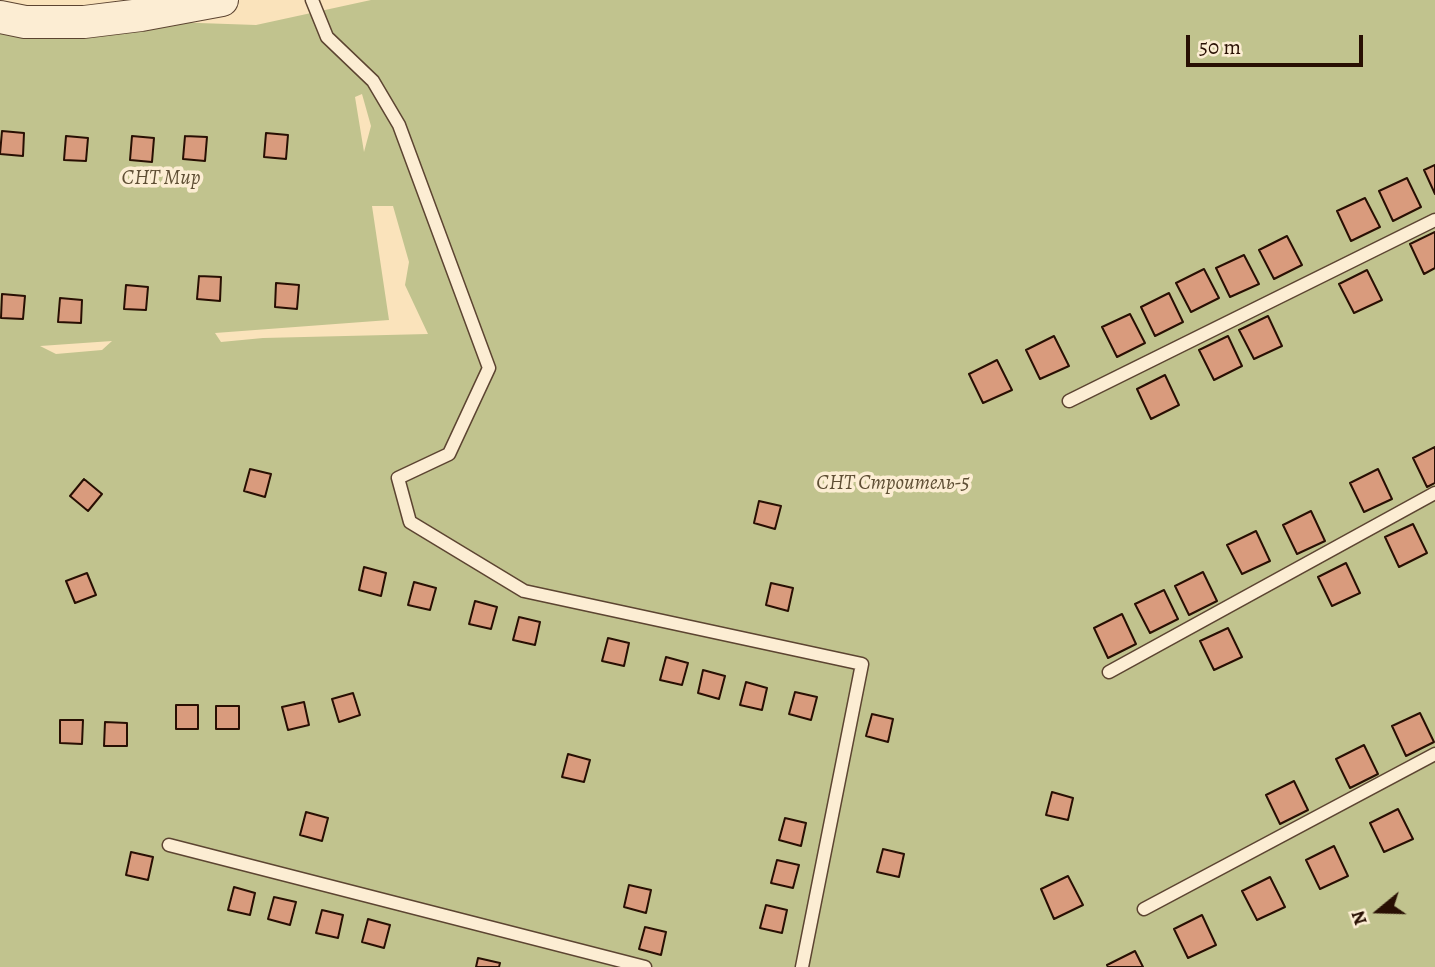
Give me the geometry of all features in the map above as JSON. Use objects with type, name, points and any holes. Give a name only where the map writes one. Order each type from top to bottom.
[{"type":"street","points":[[0,17],[25,22],[84,22],[222,0]]},
{"type":"lane","points":[[312,0],[327,37],[373,81],[399,125],[489,368],[449,454],[398,478],[410,522],[524,591],[862,664],[802,967]]},
{"type":"lane","points":[[1069,401],[1435,220]]},
{"type":"lane","points":[[1109,671],[1435,493]]},
{"type":"lane","points":[[1144,909],[1435,754]]},
{"type":"lane","points":[[169,845],[645,967]]},
{"type":"green space","name":"СНТ Строитель-5","points":[[371,0],[1435,0],[1435,967],[0,967],[0,16],[256,25]],"holes":[[[362,94],[371,126],[364,152],[355,97]],[[372,206],[393,206],[409,262],[405,285],[428,334],[263,338],[221,342],[215,333],[389,320]],[[112,341],[102,350],[56,354],[40,346]]]},
{"type":"building","points":[[2,131],[24,133],[23,156],[0,154]]},
{"type":"building","points":[[266,133],[288,135],[286,159],[264,157]]},
{"type":"building","points":[[66,136],[88,138],[86,161],[64,160]]},
{"type":"building","points":[[132,136],[154,138],[152,162],[130,160]]},
{"type":"building","points":[[185,136],[207,137],[205,161],[183,159]]},
{"type":"building","points":[[1435,165],[1435,194],[1424,170]]},
{"type":"building","points":[[1407,178],[1421,207],[1393,221],[1379,191]]},
{"type":"building","points":[[1365,198],[1380,227],[1351,241],[1337,211]]},
{"type":"building","points":[[1435,232],[1435,268],[1424,274],[1410,244]]},
{"type":"building","points":[[1287,236],[1302,265],[1274,279],[1259,250]]},
{"type":"building","points":[[1244,255],[1259,284],[1230,297],[1216,268]]},
{"type":"building","points":[[1204,269],[1219,298],[1191,312],[1176,283]]},
{"type":"building","points":[[1367,270],[1382,300],[1354,313],[1339,284]]},
{"type":"building","points":[[199,276],[221,277],[220,301],[197,299]]},
{"type":"building","points":[[276,283],[299,285],[297,309],[275,307]]},
{"type":"building","points":[[126,285],[148,287],[146,310],[124,309]]},
{"type":"building","points":[[1169,293],[1183,322],[1155,336],[1141,307]]},
{"type":"building","points":[[2,294],[25,296],[23,319],[1,318]]},
{"type":"building","points":[[60,298],[82,300],[81,323],[58,322]]},
{"type":"building","points":[[1130,314],[1145,343],[1117,357],[1102,327]]},
{"type":"building","points":[[1268,316],[1282,346],[1254,359],[1239,330]]},
{"type":"building","points":[[1054,336],[1069,366],[1040,379],[1026,350]]},
{"type":"building","points":[[1228,336],[1242,366],[1214,380],[1199,350]]},
{"type":"building","points":[[997,360],[1012,390],[983,403],[969,374]]},
{"type":"building","points":[[1165,375],[1179,405],[1151,419],[1137,389]]},
{"type":"building","points":[[1435,447],[1435,483],[1427,487],[1413,458]]},
{"type":"building","points":[[250,469],[271,474],[265,497],[244,491]]},
{"type":"building","points":[[1378,469],[1392,499],[1364,512],[1350,483]]},
{"type":"building","points":[[84,479],[102,494],[88,511],[70,496]]},
{"type":"building","points":[[759,501],[781,506],[775,529],[754,523]]},
{"type":"building","points":[[1311,511],[1325,541],[1297,554],[1283,525]]},
{"type":"building","points":[[1413,524],[1427,553],[1399,567],[1385,537]]},
{"type":"building","points":[[1256,531],[1270,561],[1242,574],[1227,545]]},
{"type":"building","points":[[1346,563],[1360,593],[1332,606],[1318,577]]},
{"type":"building","points":[[364,567],[386,573],[381,596],[359,590]]},
{"type":"building","points":[[1203,572],[1217,601],[1189,615],[1175,586]]},
{"type":"building","points":[[87,573],[96,595],[75,603],[66,581]]},
{"type":"building","points":[[414,582],[436,588],[430,610],[408,605]]},
{"type":"building","points":[[771,583],[793,588],[788,611],[766,605]]},
{"type":"building","points":[[1164,590],[1178,619],[1150,633],[1135,604]]},
{"type":"building","points":[[475,601],[497,607],[491,629],[469,624]]},
{"type":"building","points":[[1122,614],[1136,644],[1108,658],[1094,628]]},
{"type":"building","points":[[519,617],[540,622],[535,645],[513,640]]},
{"type":"building","points":[[1228,628],[1242,657],[1214,670],[1200,641]]},
{"type":"building","points":[[608,638],[629,643],[624,666],[602,661]]},
{"type":"building","points":[[666,657],[688,663],[682,685],[660,680]]},
{"type":"building","points":[[703,670],[725,676],[719,699],[698,693]]},
{"type":"building","points":[[746,682],[767,688],[762,710],[740,705]]},
{"type":"building","points":[[795,692],[817,697],[811,720],[789,714]]},
{"type":"building","points":[[353,693],[360,715],[339,722],[332,699]]},
{"type":"building","points":[[304,702],[309,725],[288,730],[282,707]]},
{"type":"building","points":[[176,705],[198,705],[198,729],[176,729]]},
{"type":"building","points":[[216,706],[239,706],[239,729],[216,729]]},
{"type":"building","points":[[1420,713],[1434,742],[1406,756],[1392,726]]},
{"type":"building","points":[[872,714],[893,719],[888,742],[866,736]]},
{"type":"building","points":[[60,720],[83,720],[82,744],[60,743]]},
{"type":"building","points":[[105,722],[127,723],[127,746],[104,746]]},
{"type":"building","points":[[1364,745],[1378,774],[1350,788],[1336,759]]},
{"type":"building","points":[[568,754],[590,760],[584,782],[562,777]]},
{"type":"building","points":[[1294,781],[1308,810],[1280,824],[1266,795]]},
{"type":"building","points":[[1052,792],[1073,798],[1068,820],[1046,815]]},
{"type":"building","points":[[1398,809],[1413,839],[1384,852],[1370,823]]},
{"type":"building","points":[[306,812],[328,818],[322,841],[300,835]]},
{"type":"building","points":[[785,818],[806,823],[801,846],[779,840]]},
{"type":"building","points":[[1334,846],[1348,876],[1320,889],[1306,860]]},
{"type":"building","points":[[883,849],[904,854],[899,877],[877,872]]},
{"type":"building","points":[[131,852],[153,857],[148,880],[126,875]]},
{"type":"building","points":[[777,860],[799,865],[793,888],[771,883]]},
{"type":"building","points":[[1068,876],[1083,905],[1054,919],[1041,889]]},
{"type":"building","points":[[1270,877],[1285,907],[1257,920],[1242,891]]},
{"type":"building","points":[[629,885],[651,890],[646,913],[624,907]]},
{"type":"building","points":[[234,887],[255,893],[250,915],[228,910]]},
{"type":"building","points":[[274,897],[296,902],[290,925],[268,919]]},
{"type":"building","points":[[766,905],[787,910],[782,933],[760,928]]},
{"type":"building","points":[[322,910],[343,915],[338,938],[316,933]]},
{"type":"building","points":[[1202,915],[1216,945],[1188,958],[1174,929]]},
{"type":"building","points":[[368,919],[390,925],[384,948],[362,942]]},
{"type":"building","points":[[645,927],[666,932],[661,955],[639,949]]},
{"type":"building","points":[[1135,951],[1143,967],[1108,967],[1107,965]]},
{"type":"building","points":[[478,958],[500,963],[499,967],[476,967]]},
{"type":"park label","name":"СНТ Мир","points":[[161,179]]}]
